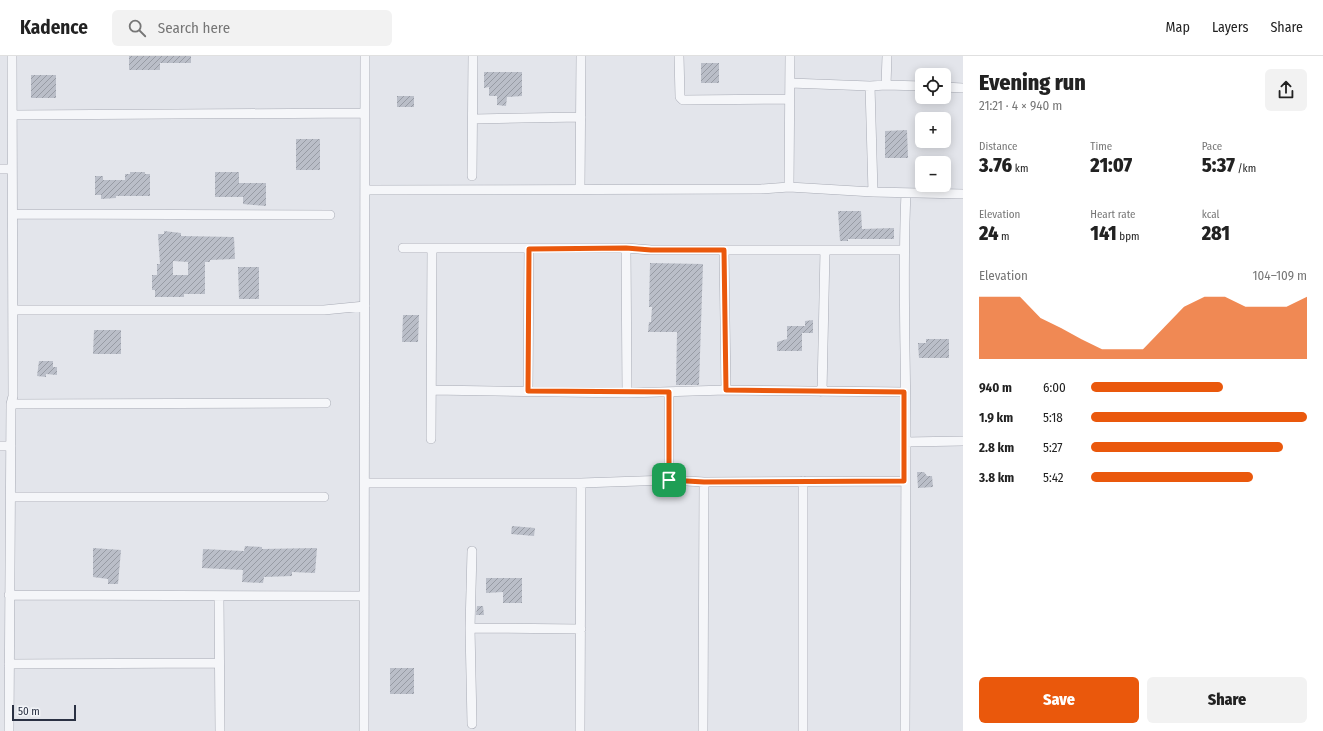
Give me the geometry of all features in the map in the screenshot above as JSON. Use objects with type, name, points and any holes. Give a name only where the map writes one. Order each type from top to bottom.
[{"type":"street","points":[[9,731],[11,404],[13,396],[12,56]]},
{"type":"street","points":[[364,731],[365,56]]},
{"type":"street","points":[[472,176],[474,119],[473,56]]},
{"type":"street","points":[[580,189],[581,56]]},
{"type":"street","points":[[679,56],[680,94],[683,100],[789,99]]},
{"type":"street","points":[[789,187],[790,56]]},
{"type":"street","points":[[886,84],[887,56]]},
{"type":"street","points":[[790,83],[870,86],[886,84],[915,86]]},
{"type":"street","points":[[870,86],[873,192]]},
{"type":"street","points":[[951,87],[963,88]]},
{"type":"street","points":[[13,115],[365,113]]},
{"type":"street","points":[[474,119],[580,117]]},
{"type":"street","points":[[0,169],[12,169]]},
{"type":"street","points":[[366,190],[760,189],[789,187],[873,192],[963,194]]},
{"type":"street","points":[[904,731],[907,590],[904,481],[906,442],[904,392],[903,250],[906,193]]},
{"type":"street","points":[[13,214],[330,215]]},
{"type":"street","points":[[403,248],[903,250]]},
{"type":"street","points":[[431,438],[432,248]]},
{"type":"street","points":[[626,248],[627,392]]},
{"type":"street","points":[[528,391],[529,249]]},
{"type":"street","points":[[724,250],[726,390]]},
{"type":"street","points":[[822,392],[825,250]]},
{"type":"street","points":[[13,310],[324,310],[365,306]]},
{"type":"street","points":[[432,390],[669,392],[726,390],[904,392]]},
{"type":"street","points":[[669,392],[669,480]]},
{"type":"street","points":[[11,404],[326,403]]},
{"type":"street","points":[[906,442],[963,441]]},
{"type":"street","points":[[0,446],[11,446]]},
{"type":"street","points":[[365,483],[581,483],[669,480],[704,482],[904,481]]},
{"type":"street","points":[[803,481],[803,731]]},
{"type":"street","points":[[703,731],[704,482]]},
{"type":"street","points":[[580,731],[581,483]]},
{"type":"street","points":[[11,497],[324,497]]},
{"type":"street","points":[[0,548],[10,548]]},
{"type":"street","points":[[472,551],[470,628],[472,724]]},
{"type":"street","points":[[9,595],[363,596]]},
{"type":"street","points":[[219,596],[220,731]]},
{"type":"street","points":[[470,628],[581,629]]},
{"type":"street","points":[[9,664],[219,663]]},
{"type":"building","points":[[129,56],[191,56],[191,63],[160,63],[160,70],[129,70]]},
{"type":"building","points":[[701,63],[719,63],[719,83],[701,83]]},
{"type":"building","points":[[484,72],[522,72],[522,96],[507,97],[506,106],[497,105],[497,96],[489,96],[489,87],[484,88]]},
{"type":"building","points":[[31,75],[56,75],[56,98],[31,98]]},
{"type":"building","points":[[397,96],[414,96],[414,107],[397,107]]},
{"type":"building","points":[[907,130],[908,158],[885,158],[885,131]]},
{"type":"building","points":[[296,139],[320,139],[320,170],[296,170]]},
{"type":"building","points":[[130,172],[145,172],[145,174],[150,174],[150,196],[116,196],[116,198],[101,199],[101,195],[95,195],[95,176],[103,176],[103,180],[125,180],[125,174],[130,174]]},
{"type":"building","points":[[215,172],[239,172],[239,183],[266,183],[266,206],[243,204],[243,197],[215,197]]},
{"type":"building","points":[[838,211],[861,211],[862,229],[894,228],[894,239],[848,239],[848,241],[840,241]]},
{"type":"building","points":[[164,231],[181,233],[181,236],[234,237],[235,259],[210,260],[210,262],[205,262],[205,294],[184,294],[184,297],[155,297],[155,290],[152,290],[152,275],[157,275],[157,264],[160,264],[158,234],[164,234]],"holes":[[[173,261],[188,262],[188,275],[173,275]]]},
{"type":"building","points":[[650,263],[703,264],[699,385],[676,385],[677,332],[648,332],[649,322],[651,322],[652,307],[649,307]]},
{"type":"building","points":[[238,267],[259,267],[259,299],[239,299]]},
{"type":"building","points":[[403,315],[419,315],[418,342],[402,342]]},
{"type":"building","points":[[813,320],[813,333],[802,333],[802,351],[777,351],[777,342],[787,339],[787,326],[805,326],[805,321]]},
{"type":"building","points":[[94,330],[121,330],[121,354],[93,354]]},
{"type":"building","points":[[926,339],[949,339],[949,358],[919,358],[918,343],[926,343]]},
{"type":"building","points":[[39,361],[53,361],[53,367],[57,367],[57,375],[46,374],[46,377],[37,376]]},
{"type":"building","points":[[917,472],[924,472],[927,476],[932,476],[933,487],[918,488]]},
{"type":"building","points":[[512,526],[535,528],[534,536],[511,534]]},
{"type":"building","points":[[245,546],[262,547],[262,549],[317,548],[315,573],[292,572],[292,576],[264,577],[263,583],[242,582],[243,570],[202,568],[203,549],[244,551]]},
{"type":"building","points":[[93,548],[121,550],[118,584],[108,584],[108,579],[93,577]]},
{"type":"building","points":[[486,578],[522,578],[522,603],[503,603],[503,592],[486,593]]},
{"type":"building","points":[[477,606],[483,606],[484,615],[476,615]]},
{"type":"building","points":[[390,668],[414,668],[414,694],[390,694]]},
{"type":"route","points":[[626,248],[651,250],[724,250],[726,390],[904,392],[906,442],[904,481],[704,482],[669,480],[669,392],[528,391],[529,249],[626,248]]}]
